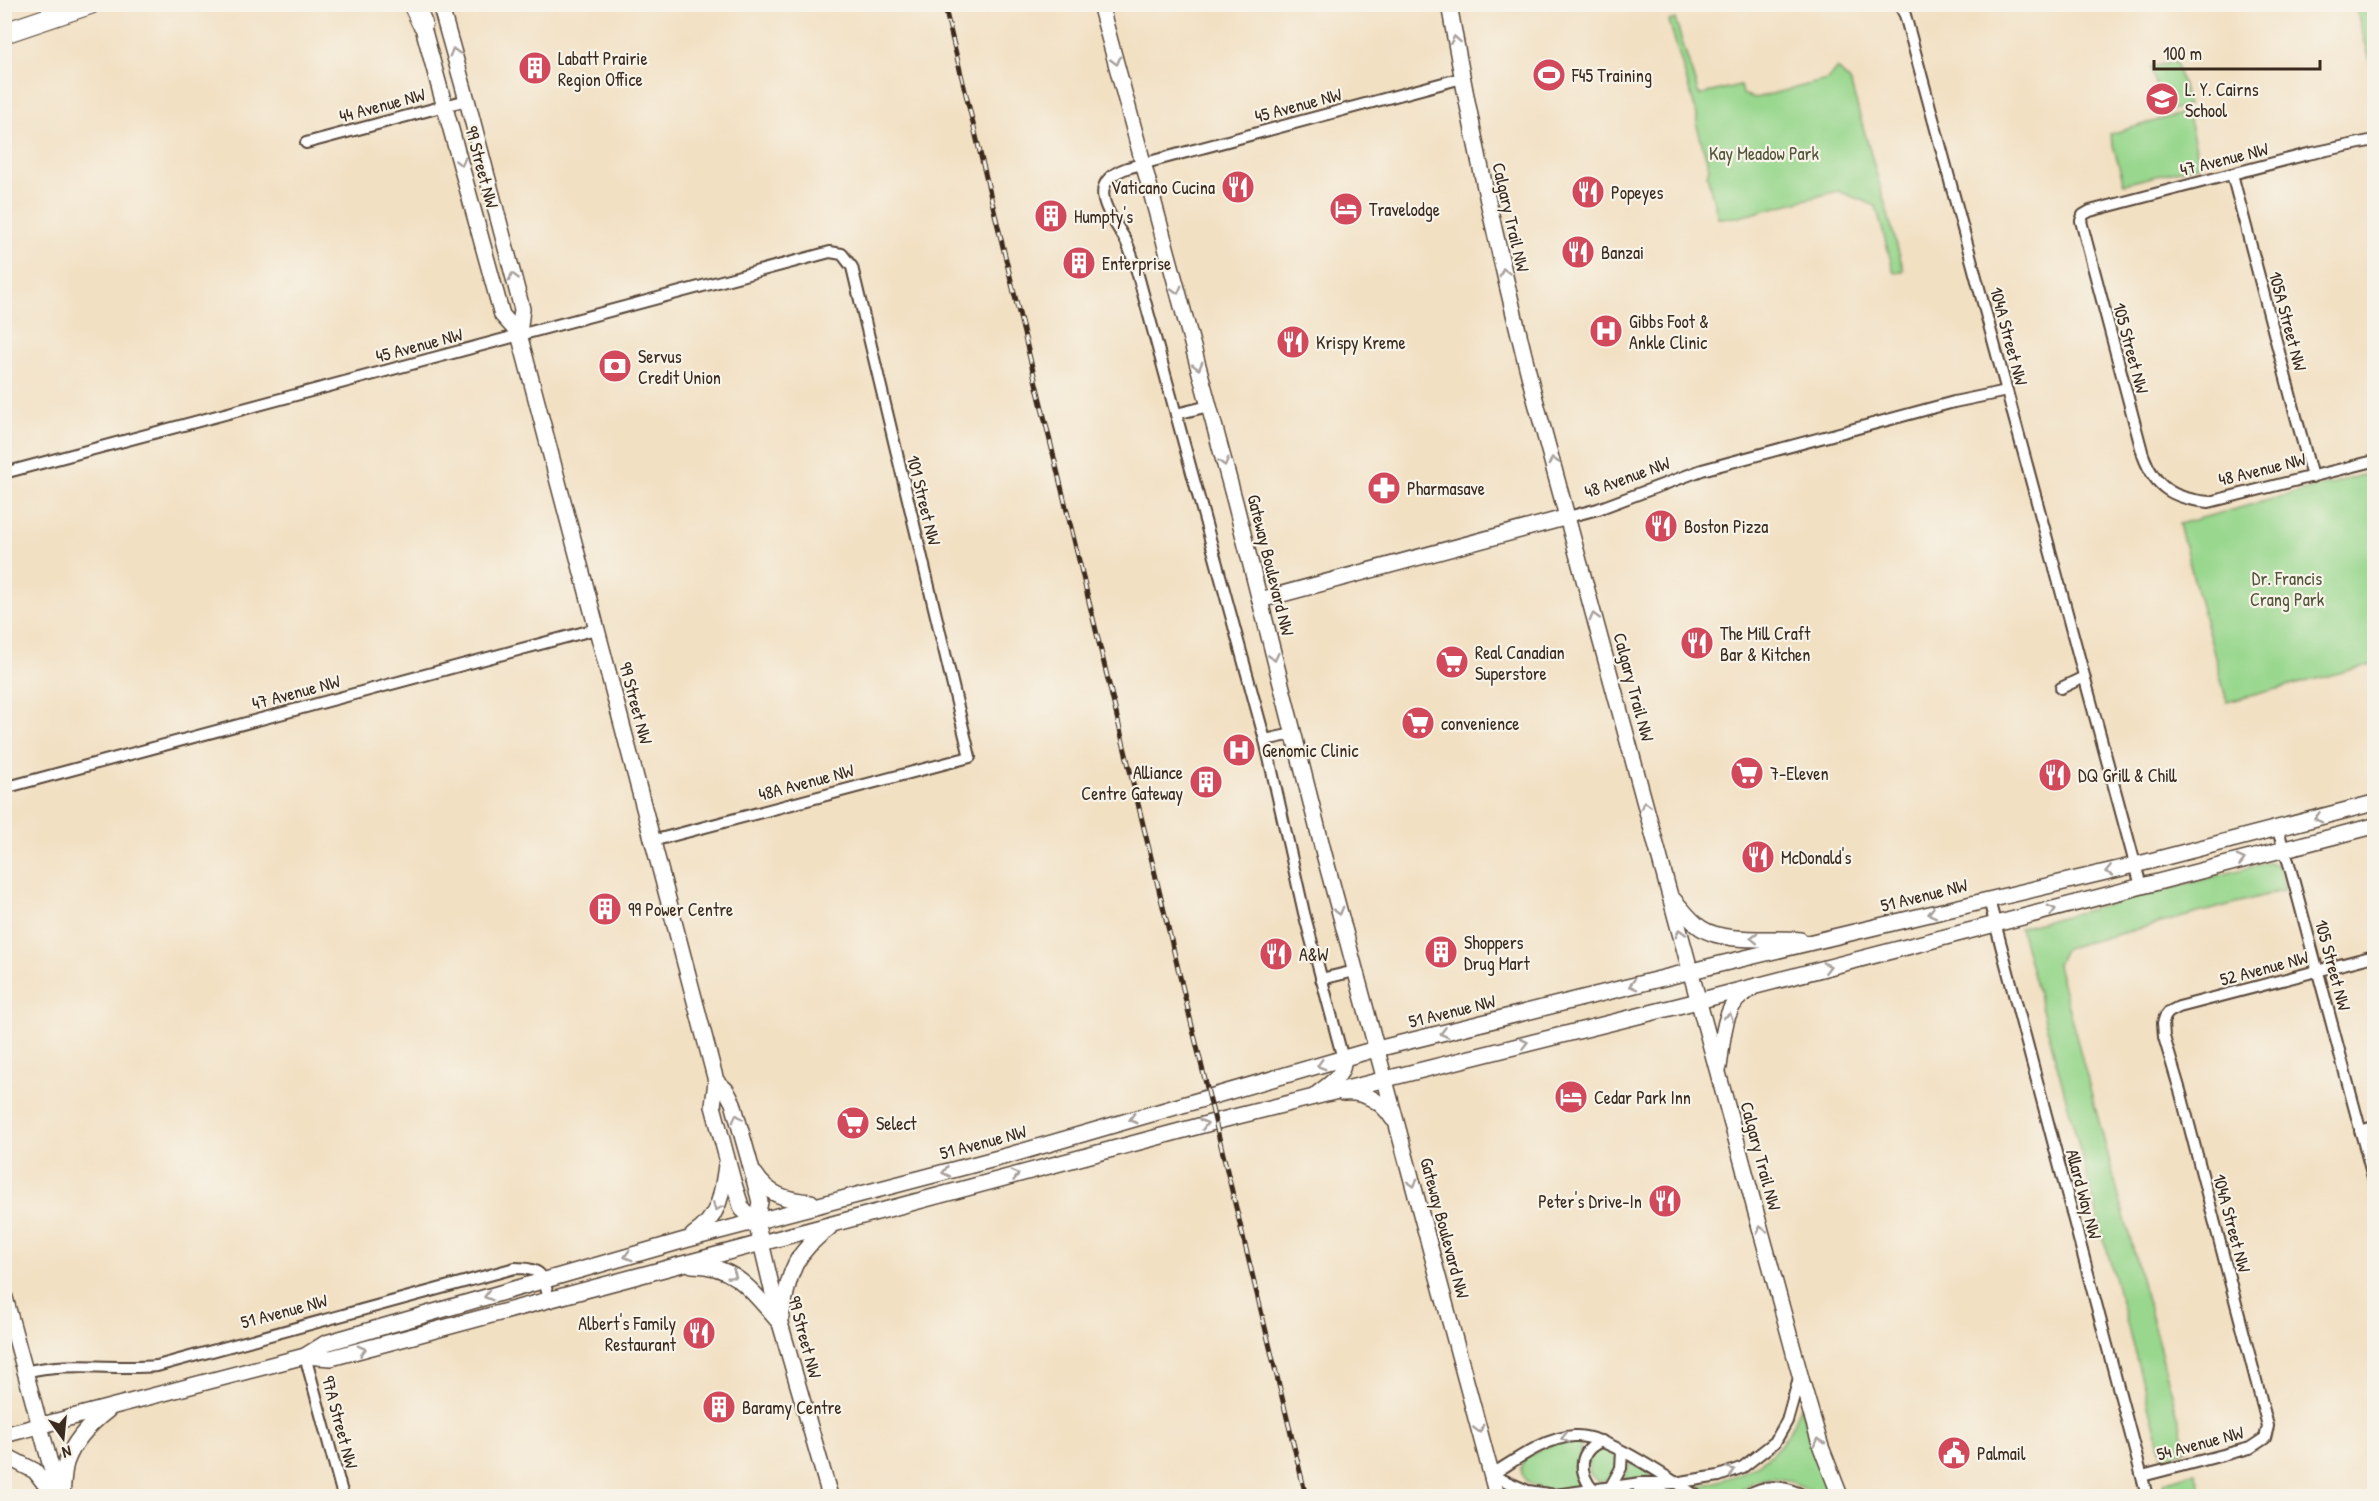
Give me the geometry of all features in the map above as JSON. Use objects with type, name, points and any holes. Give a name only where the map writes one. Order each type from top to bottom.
[{"type":"highway","points":[[4,33],[90,4]]},
{"type":"highway","points":[[415,4],[422,24]]},
{"type":"main road","name":"99 Street NW","points":[[440,4],[522,309],[519,334],[716,1081],[713,1106],[742,1209],[756,1221]]},
{"type":"main road","name":"Gateway Boulevard NW","points":[[1100,4],[1209,406],[1355,971],[1386,1078],[1497,1497]]},
{"type":"main road","name":"Calgary Trail NW","points":[[1449,4],[1496,241],[1533,390],[1800,1375],[1821,1447],[1840,1497]]},
{"type":"main road","name":"99 Street NW","points":[[422,24],[502,315],[519,334]]},
{"type":"main road","name":"48 Avenue NW","points":[[1260,600],[1568,517]]},
{"type":"main road","name":"51 Avenue NW","points":[[4,1435],[305,1356],[326,1343],[544,1280],[820,1203],[1010,1155],[1377,1049],[1813,941],[2135,865],[2374,803]]},
{"type":"main road","name":"51 Avenue NW","points":[[305,1356],[332,1358],[1386,1078],[1698,1001],[2374,826]]},
{"type":"main road","points":[[1669,894],[1697,925],[1714,934],[1813,941]]},
{"type":"main road","points":[[1718,1073],[1726,1023],[1731,1008],[1744,993],[1770,981]]},
{"type":"main road","points":[[1312,1098],[1340,1074],[1343,1059]]},
{"type":"main road","name":"99 Street NW","points":[[716,1081],[726,1090],[733,1103],[749,1160],[760,1202],[756,1221],[780,1323],[830,1497]]},
{"type":"main road","points":[[1312,1098],[1347,1092],[1367,1096],[1388,1110],[1398,1127]]},
{"type":"main road","points":[[685,1240],[703,1228],[717,1210],[727,1159]]},
{"type":"main road","points":[[749,1160],[762,1186],[771,1192],[793,1200],[820,1203]]},
{"type":"main road","points":[[780,1323],[790,1273],[795,1262],[815,1239],[836,1223]]},
{"type":"main road","points":[[676,1265],[704,1265],[722,1269],[738,1278],[780,1323]]},
{"type":"main road","points":[[4,1294],[58,1497]]},
{"type":"main road","points":[[58,1497],[73,1448],[100,1416],[112,1406]]},
{"type":"main road","points":[[4,1455],[35,1471],[58,1497]]},
{"type":"street","name":"104A Street NW","points":[[1899,4],[1905,15],[2141,886]]},
{"type":"street","name":"45 Avenue NW","points":[[1144,164],[1462,78]]},
{"type":"street","name":"44 Avenue NW","points":[[306,143],[467,100]]},
{"type":"street","name":"47 Avenue NW","points":[[2083,215],[2090,211],[2232,174],[2374,140]]},
{"type":"street","points":[[1144,164],[1116,172],[1106,185],[1103,198],[1108,215],[1126,241],[1136,268],[1265,740],[1321,979],[1343,1059]]},
{"type":"street","name":"105A Street NW","points":[[2232,174],[2312,477]]},
{"type":"street","name":"105 Street NW","points":[[2083,215],[2081,225],[2143,454],[2151,474],[2160,485]]},
{"type":"street","name":"45 Avenue NW","points":[[4,473],[830,252],[842,254]]},
{"type":"street","name":"101 Street NW","points":[[842,254],[852,267],[970,758]]},
{"type":"street","name":"48 Avenue NW","points":[[1568,517],[1598,509],[1702,470],[1954,402],[2007,391]]},
{"type":"street","points":[[1176,414],[1209,406]]},
{"type":"street","name":"48 Avenue NW","points":[[2160,485],[2182,497],[2209,502],[2374,461]]},
{"type":"street","name":"47 Avenue NW","points":[[4,788],[596,629]]},
{"type":"street","points":[[2061,688],[2084,677]]},
{"type":"street","points":[[1265,740],[1293,734]]},
{"type":"street","name":"48A Avenue NW","points":[[652,841],[970,758]]},
{"type":"street","name":"105 Street NW","points":[[2277,828],[2289,864],[2374,1181]]},
{"type":"street","name":"Allard Way NW","points":[[1989,900],[2147,1497]]},
{"type":"street","name":"52 Avenue NW","points":[[2165,1017],[2179,1006],[2374,956]]},
{"type":"street","points":[[1321,979],[1355,971]]},
{"type":"street","name":"104A Street NW","points":[[2165,1017],[2164,1037],[2267,1420],[2265,1438]]},
{"type":"street","points":[[2361,1131],[2374,1127]]},
{"type":"street","name":"51 Avenue NW","points":[[26,1372],[47,1368],[157,1366],[515,1268],[529,1268],[538,1271],[544,1280]]},
{"type":"street","points":[[544,1280],[549,1299]]},
{"type":"street","name":"97A Street NW","points":[[305,1356],[344,1497]]},
{"type":"street","points":[[1491,1475],[1528,1491],[1545,1495],[1656,1482],[1674,1483],[1732,1471],[1743,1467],[1775,1442],[1787,1421],[1800,1375]]},
{"type":"street","points":[[1491,1475],[1535,1448],[1556,1440],[1581,1436],[1602,1441],[1697,1497]]},
{"type":"street","name":"54 Avenue NW","points":[[2142,1476],[2250,1448],[2265,1438]]},
{"type":"street","points":[[1593,1490],[1582,1474],[1583,1464],[1587,1452],[1602,1441]]},
{"type":"street","points":[[1616,1487],[1622,1452]]},
{"type":"street","points":[[1616,1487],[1653,1489],[1674,1497]]},
{"type":"street","points":[[1746,1497],[1760,1488],[1774,1487],[1803,1497]]},
{"type":"green space","points":[[2355,5],[2374,5],[2374,75]]},
{"type":"green space","name":"Kay Meadow Park","points":[[1675,19],[1699,95],[1740,85],[1742,94],[1755,98],[1827,80],[1837,68],[1850,81],[1904,271],[1894,273],[1876,206],[1838,191],[1739,217],[1718,218],[1707,175],[1709,168],[1697,126],[1697,115],[1669,21]]},
{"type":"green space","points":[[2176,61],[2188,105],[2164,112],[2151,67]]},
{"type":"green space","points":[[2187,112],[2200,165],[2124,184],[2110,134]]},
{"type":"green space","name":"Dr. Francis Crang Park","points":[[2374,472],[2374,664],[2227,702],[2179,524]]},
{"type":"green space","points":[[2270,862],[2279,867],[2285,890],[2070,947],[2063,951],[2057,965],[2187,1450],[2163,1457],[2020,928]]},
{"type":"green space","points":[[1800,1407],[1833,1496],[1772,1478],[1753,1482],[1738,1495],[1727,1498],[1701,1488],[1749,1469],[1769,1456],[1788,1434]]},
{"type":"green space","points":[[1581,1441],[1580,1486],[1563,1489],[1543,1488],[1528,1482],[1523,1476],[1521,1467],[1525,1458],[1556,1442]]},
{"type":"green space","points":[[1602,1447],[1612,1451],[1618,1462],[1609,1479],[1598,1482],[1590,1474],[1589,1461],[1594,1451]]},
{"type":"green space","points":[[1634,1463],[1651,1473],[1650,1477],[1623,1480],[1630,1464]]},
{"type":"green space","points":[[2196,1472],[2203,1496],[2164,1496],[2162,1489],[2164,1482]]},
{"type":"railway","points":[[944,4],[1306,1496]]},
{"type":"place","name":"Labatt Prairie Region Office","points":[[535,68]]},
{"type":"place","name":"F45 Training","points":[[1549,75]]},
{"type":"place","name":"L. Y. Cairns School","points":[[2162,99]]},
{"type":"place","name":"Vaticano Cucina","points":[[1238,187]]},
{"type":"place","name":"Popeyes","points":[[1588,192]]},
{"type":"place","name":"Travelodge","points":[[1346,209]]},
{"type":"place","name":"Humpty's","points":[[1051,216]]},
{"type":"place","name":"Banzai","points":[[1578,252]]},
{"type":"place","name":"Enterprise","points":[[1079,263]]},
{"type":"place","name":"Gibbs Foot & Ankle Clinic","points":[[1606,331]]},
{"type":"place","name":"Krispy Kreme","points":[[1293,342]]},
{"type":"place","name":"Servus Credit Union","points":[[615,366]]},
{"type":"place","name":"Pharmasave","points":[[1384,488]]},
{"type":"place","name":"Boston Pizza","points":[[1661,526]]},
{"type":"place","name":"The Mill Craft Bar & Kitchen","points":[[1697,643]]},
{"type":"place","name":"Real Canadian Superstore","points":[[1452,662]]},
{"type":"place","name":"convenience","points":[[1418,723]]},
{"type":"place","name":"Genomic Clinic","points":[[1239,750]]},
{"type":"place","name":"7-Eleven","points":[[1747,773]]},
{"type":"place","name":"DQ Grill & Chill","points":[[2055,775]]},
{"type":"place","name":"Alliance Centre Gateway","points":[[1206,782]]},
{"type":"place","name":"McDonald's","points":[[1758,857]]},
{"type":"place","name":"99 Power Centre","points":[[605,909]]},
{"type":"place","name":"Shoppers Drug Mart","points":[[1441,952]]},
{"type":"place","name":"A&W","points":[[1276,954]]},
{"type":"place","name":"Cedar Park Inn","points":[[1571,1097]]},
{"type":"place","name":"Select","points":[[853,1123]]},
{"type":"place","name":"Peter's Drive-In","points":[[1665,1201]]},
{"type":"place","name":"Albert's Family Restaurant","points":[[699,1333]]},
{"type":"place","name":"Baramy Centre","points":[[719,1407]]},
{"type":"place","name":"Palmail","points":[[1954,1453]]}]
